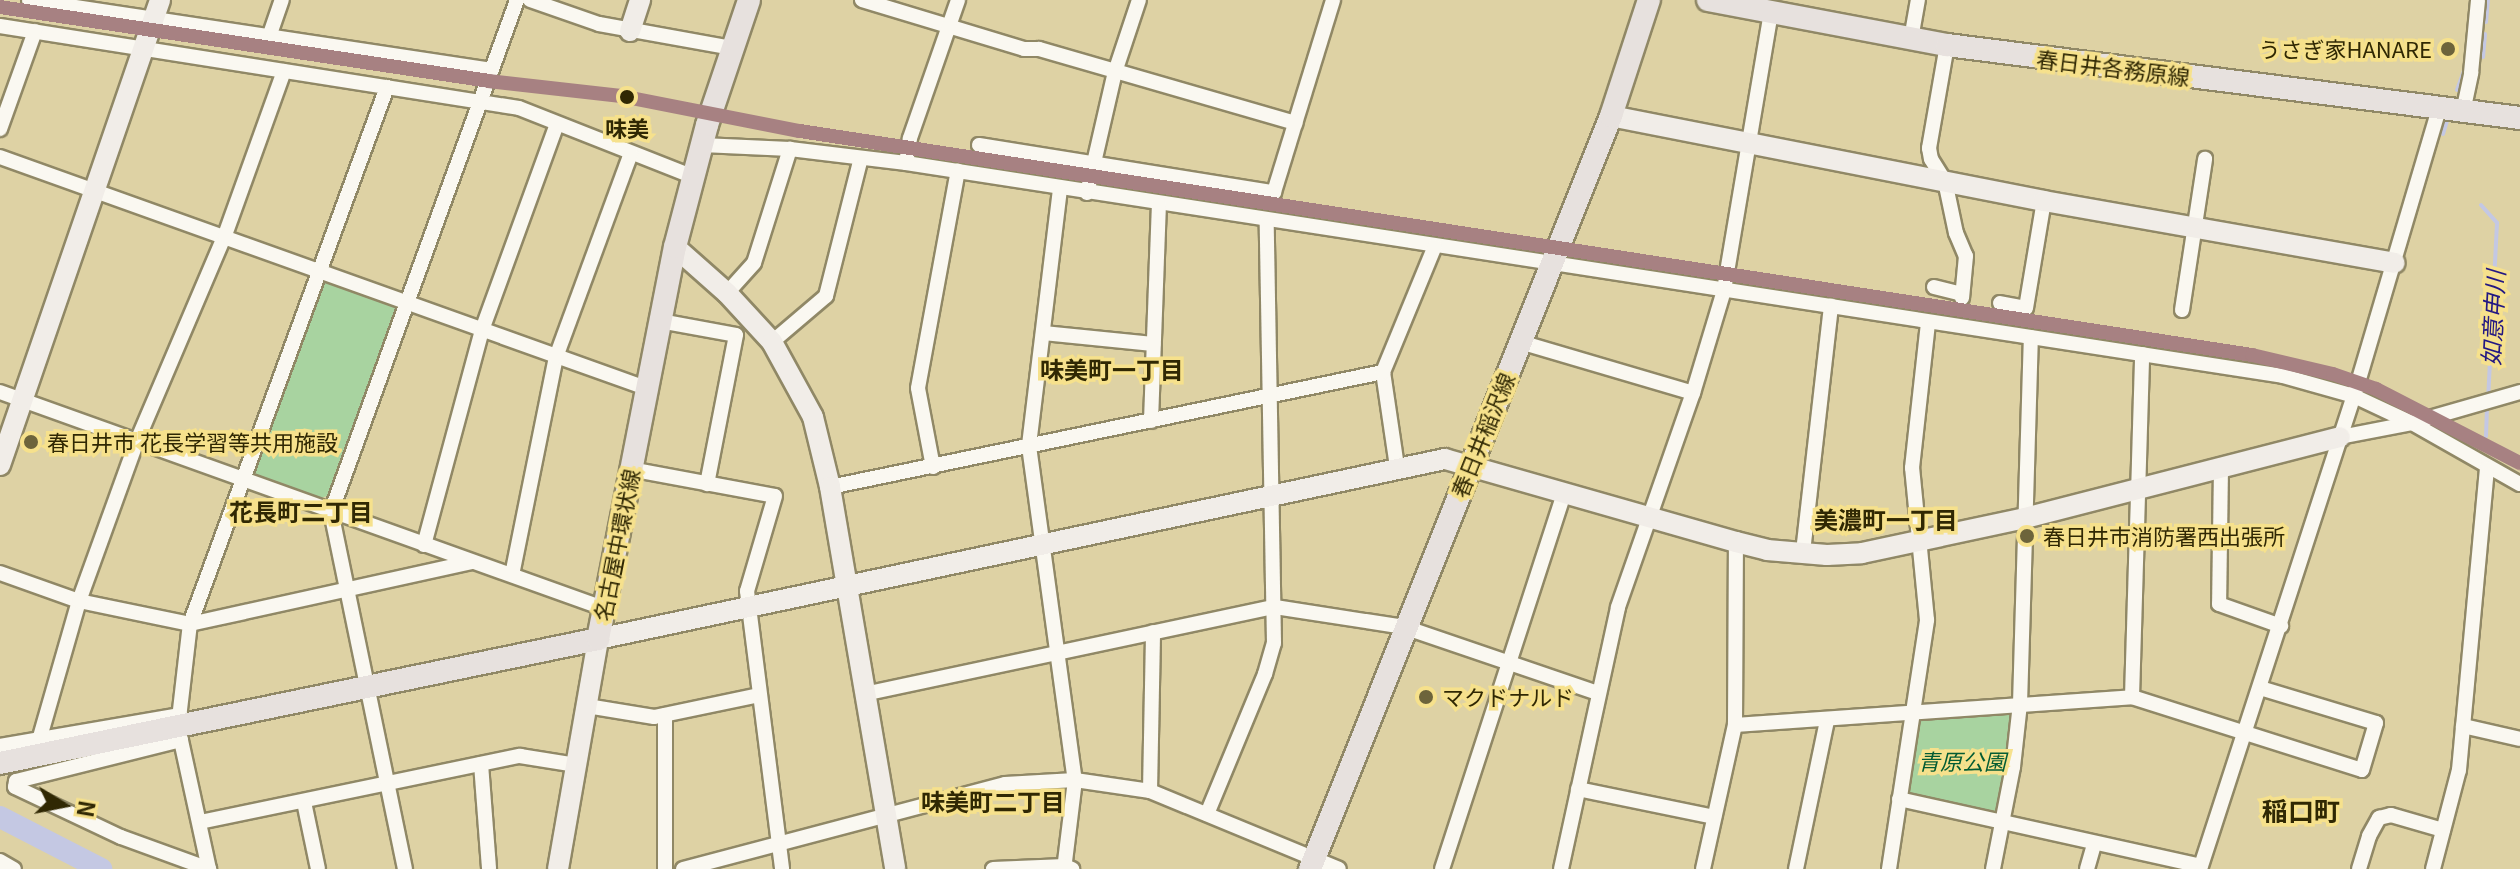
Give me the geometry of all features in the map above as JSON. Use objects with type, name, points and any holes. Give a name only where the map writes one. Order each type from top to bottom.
[{"type":"main road","name":"名古屋中環状線","points":[[0,763],[598,639],[675,247],[702,145],[749,0]]},
{"type":"main road","name":"春日井稲沢線","points":[[1312,864],[1404,627],[1611,116],[1649,0]]},
{"type":"main road","name":"春日井各務原線","points":[[1708,0],[1947,45],[2520,118]]},
{"type":"street","points":[[29,0],[156,10],[269,37],[492,70]]},
{"type":"street","points":[[269,37],[282,0]]},
{"type":"street","points":[[405,869],[331,512],[517,0]]},
{"type":"street","points":[[530,0],[630,31],[733,48]]},
{"type":"street","points":[[630,31],[640,0]]},
{"type":"street","points":[[862,0],[882,3],[949,25],[1296,123]]},
{"type":"street","points":[[906,163],[910,138],[958,0]]},
{"type":"street","points":[[1087,193],[1115,72],[1139,0]]},
{"type":"street","points":[[979,145],[1274,192],[1333,0]]},
{"type":"street","points":[[1911,39],[1918,0]]},
{"type":"street","points":[[2463,112],[2471,73],[2478,0]]},
{"type":"street","points":[[0,465],[156,10]]},
{"type":"street","points":[[1561,869],[1618,607],[1693,393],[1724,290],[1771,13]]},
{"type":"street","points":[[0,26],[519,108],[694,177]]},
{"type":"street","points":[[0,129],[35,31]]},
{"type":"street","points":[[1934,287],[1962,296],[1966,256],[1956,233],[1945,181],[1931,159],[1929,148],[1947,45]]},
{"type":"street","points":[[40,737],[79,601],[137,441],[225,235],[284,71]]},
{"type":"street","points":[[209,869],[180,727],[190,624],[387,87]]},
{"type":"street","points":[[1899,799],[2201,867],[2354,396],[2439,109]]},
{"type":"street","points":[[1611,116],[2044,201],[2395,263]]},
{"type":"street","points":[[424,545],[482,330],[557,124]]},
{"type":"street","points":[[702,145],[790,149],[906,163],[1267,222],[2283,376],[2354,396],[2412,423],[2520,484]]},
{"type":"street","points":[[727,293],[754,263],[790,149]]},
{"type":"street","points":[[512,575],[556,357],[631,153]]},
{"type":"street","points":[[0,157],[646,388]]},
{"type":"street","points":[[772,342],[826,296],[861,158]]},
{"type":"street","points":[[2182,310],[2192,227],[2205,159]]},
{"type":"street","points":[[933,467],[918,388],[958,171]]},
{"type":"street","points":[[993,869],[1067,868],[1075,780],[1029,446],[1060,189]]},
{"type":"street","points":[[2000,303],[2026,308],[2044,201]]},
{"type":"street","points":[[1151,421],[1159,205]]},
{"type":"street","points":[[1207,814],[1265,674],[1274,643],[1267,222]]},
{"type":"street","points":[[1397,467],[1383,372],[1435,246]]},
{"type":"street","points":[[675,247],[727,293],[772,342],[813,417],[830,487],[895,869]]},
{"type":"street","points":[[1803,552],[1831,306]]},
{"type":"street","points":[[660,321],[736,335]]},
{"type":"street","points":[[707,484],[736,335],[754,322]]},
{"type":"street","points":[[1889,869],[1927,620],[1912,468],[1928,322]]},
{"type":"street","points":[[1043,333],[1153,344]]},
{"type":"street","points":[[1993,869],[2020,704],[2031,337]]},
{"type":"street","points":[[1520,342],[1693,393]]},
{"type":"street","points":[[2132,697],[2142,354]]},
{"type":"street","points":[[830,487],[1383,372]]},
{"type":"street","points":[[0,392],[603,608]]},
{"type":"street","points":[[558,869],[598,639],[1445,459],[1767,550],[1862,553],[2025,518],[2340,437],[2412,423],[2520,392]]},
{"type":"street","points":[[2221,467],[2219,604],[2281,626]]},
{"type":"street","points":[[2433,869],[2459,770],[2487,468]]},
{"type":"street","points":[[630,469],[775,496],[747,591],[782,869]]},
{"type":"street","points":[[1442,869],[1564,494]]},
{"type":"street","points":[[1703,869],[1735,725],[1736,542]]},
{"type":"street","points":[[0,573],[79,601],[190,624],[473,562]]},
{"type":"street","points":[[864,694],[1058,650],[1275,607],[1404,627],[1598,693]]},
{"type":"street","points":[[1150,791],[1153,632]]},
{"type":"street","points":[[1735,725],[2132,697],[2362,770],[2376,723],[2260,688]]},
{"type":"street","points":[[587,706],[654,717],[759,695]]},
{"type":"street","points":[[665,715],[665,869]]},
{"type":"street","points":[[1796,869],[1827,720]]},
{"type":"street","points":[[2463,726],[2520,739]]},
{"type":"street","points":[[0,746],[40,737],[180,727]]},
{"type":"street","points":[[180,727],[16,781],[15,787],[121,837],[209,869]]},
{"type":"street","points":[[200,822],[520,756],[576,765]]},
{"type":"street","points":[[481,764],[489,869]]},
{"type":"street","points":[[683,869],[1005,784],[1075,780],[1150,791],[1207,814],[1312,864],[1339,869]]},
{"type":"street","points":[[1578,789],[1714,817]]},
{"type":"street","points":[[304,802],[318,869]]},
{"type":"street","points":[[2359,869],[2379,818],[2391,815],[2443,830]]},
{"type":"street","points":[[2087,869],[2094,844]]},
{"type":"street","points":[[0,861],[14,869]]},
{"type":"green space","points":[[326,280],[393,304],[396,308],[327,496],[321,498],[253,474],[251,470],[322,282]]},
{"type":"green space","name":"青原公園","points":[[2008,713],[2011,717],[2006,766],[1998,810],[1994,814],[1909,795],[1906,790],[1916,723],[1920,719]]},
{"type":"waterway","name":"如意申川","points":[[2486,22],[2488,0]]},
{"type":"waterway","name":"如意申川","points":[[2483,57],[2485,34]]},
{"type":"waterway","name":"如意申川","points":[[2457,90],[2464,71]]},
{"type":"waterway","name":"如意申川","points":[[2443,134],[2447,121]]},
{"type":"waterway","name":"如意申川","points":[[2481,205],[2497,223],[2488,398]]},
{"type":"waterway","name":"如意申川","points":[[2486,436],[2487,407]]},
{"type":"waterway","points":[[0,817],[101,869]]},
{"type":"transit line","points":[[0,7],[488,81],[621,96],[800,131],[2252,355],[2333,374],[2376,389],[2520,463]]},
{"type":"place","name":"うさぎ家HANARE","points":[[2448,49]]},
{"type":"place","name":"味美","points":[[627,97]]},
{"type":"place","name":"春日井市 花長学習等共用施設","points":[[31,442]]},
{"type":"place","name":"春日井市消防署西出張所","points":[[2027,536]]},
{"type":"place","name":"マクドナルド","points":[[1426,697]]},
{"type":"district","name":"味美町一丁目","points":[[1112,369]]},
{"type":"district","name":"花長町二丁目","points":[[301,511]]},
{"type":"district","name":"美濃町一丁目","points":[[1886,519]]},
{"type":"district","name":"味美町二丁目","points":[[993,801]]},
{"type":"district","name":"稲口町","points":[[2301,810]]}]
